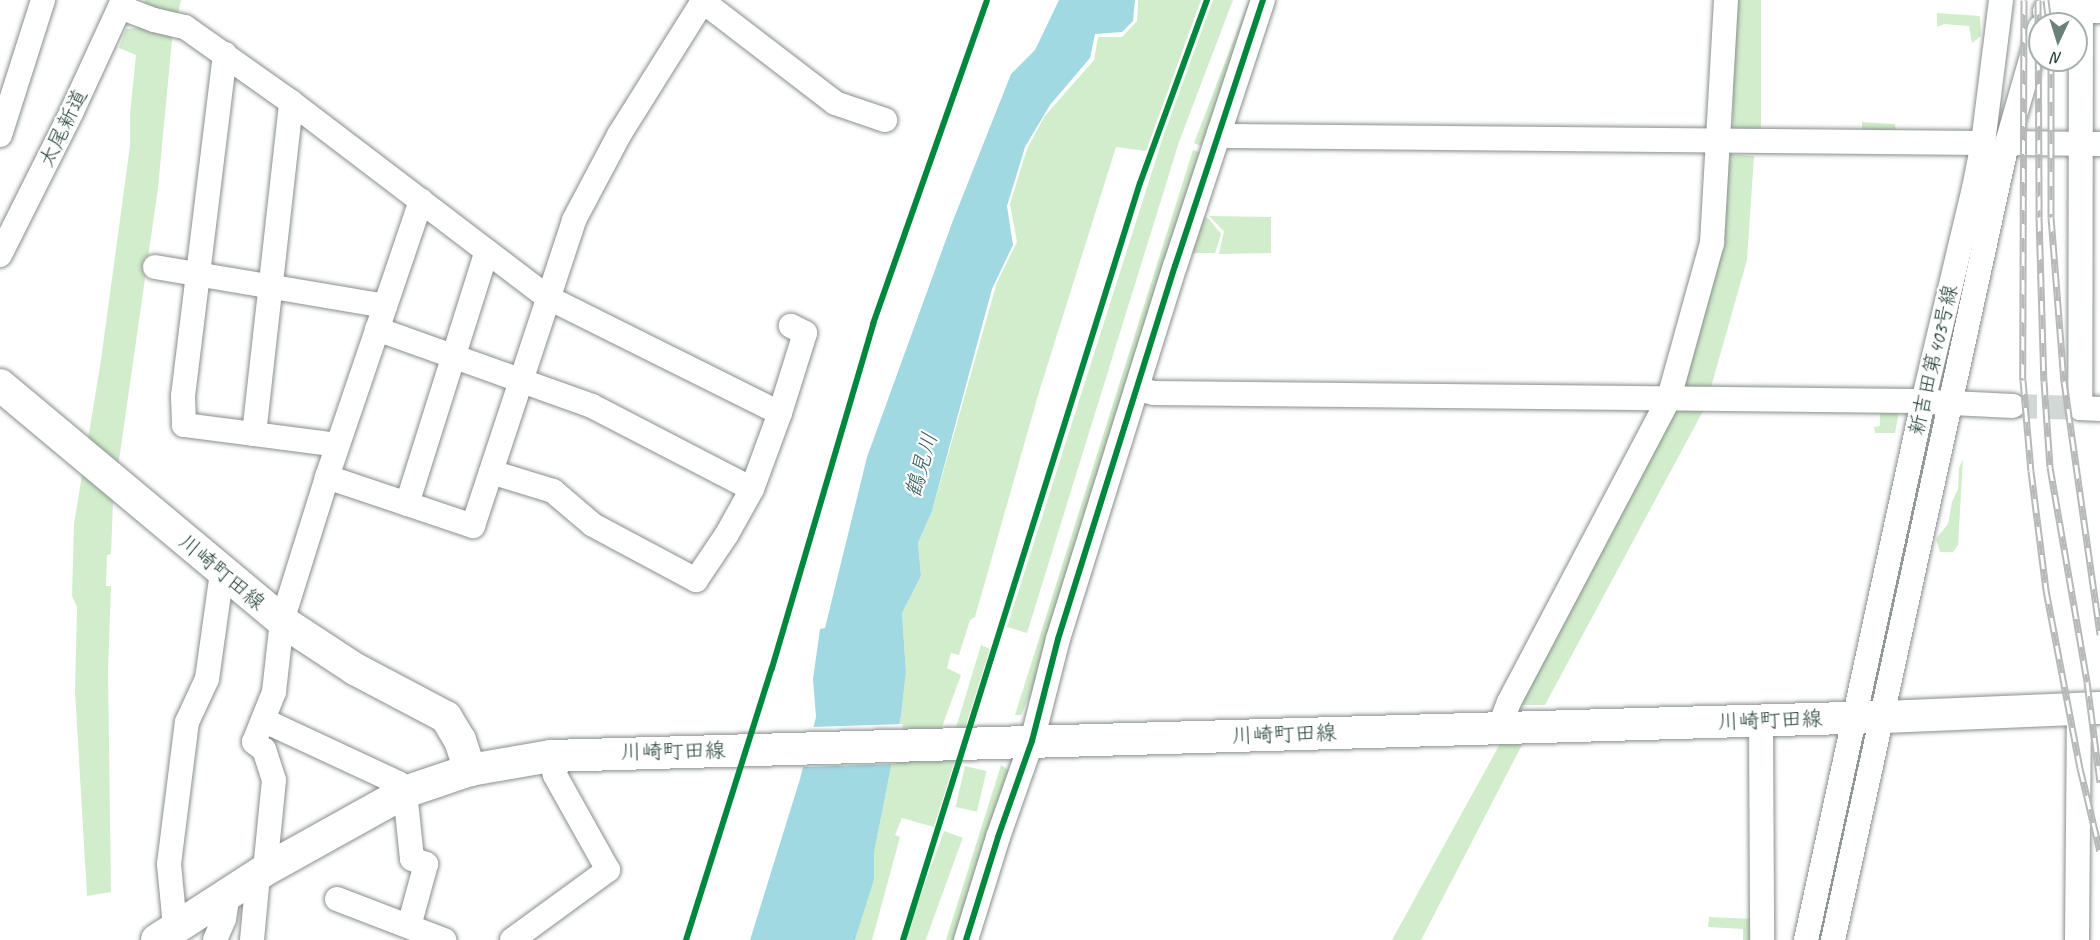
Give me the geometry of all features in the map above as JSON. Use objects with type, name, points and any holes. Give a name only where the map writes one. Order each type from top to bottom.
[{"type":"main road","name":"川崎町田線","points":[[0,385],[282,621],[355,669],[446,717],[460,740],[470,770]]},
{"type":"main road","name":"川崎町田線","points":[[168,933],[261,873],[405,792],[470,770],[551,756],[1868,718],[2090,708]]},
{"type":"street","points":[[0,135],[43,0]]},
{"type":"street","points":[[966,940],[998,837],[1032,741],[1058,639],[1263,0]]},
{"type":"street","points":[[1499,728],[1509,702],[1670,398],[1712,243],[1726,0]]},
{"type":"street","name":"新吉田第403号線","points":[[1868,718],[1923,402],[1983,143],[2001,0]]},
{"type":"street","points":[[327,477],[473,526],[574,220],[619,135],[702,1],[835,104],[885,120]]},
{"type":"street","points":[[121,4],[154,20],[185,27],[225,54],[547,297],[780,413]]},
{"type":"street","name":"太尾新道","points":[[0,255],[72,111],[121,4]]},
{"type":"street","points":[[2065,12],[2087,8],[2091,144],[2090,409]]},
{"type":"street","points":[[225,54],[183,396],[184,425],[338,445]]},
{"type":"street","name":"新吉田第403号線","points":[[1868,718],[1951,403],[2007,143],[2028,69]]},
{"type":"street","points":[[254,434],[291,102]]},
{"type":"street","points":[[1219,133],[1230,136],[1983,143]]},
{"type":"street","points":[[2007,143],[2091,144]]},
{"type":"street","points":[[252,940],[274,780],[264,750],[254,742],[274,692],[282,621],[327,477],[421,201]]},
{"type":"street","points":[[407,504],[487,251]]},
{"type":"street","points":[[155,267],[385,306]]},
{"type":"street","points":[[491,472],[553,491],[593,525],[696,580],[727,534],[752,489],[780,413],[805,333],[791,326]]},
{"type":"street","points":[[377,329],[592,406],[752,489]]},
{"type":"street","points":[[1137,389],[1154,393],[1670,398],[1923,402],[2013,406]]},
{"type":"street","points":[[168,933],[174,916],[169,864],[187,722],[207,679],[222,572]]},
{"type":"street","points":[[2077,940],[2090,708]]},
{"type":"street","points":[[1806,940],[1868,718]]},
{"type":"street","points":[[1833,940],[1868,718]]},
{"type":"street","points":[[263,720],[398,783],[405,792],[412,859],[426,864],[409,926]]},
{"type":"street","points":[[1761,720],[1762,940]]},
{"type":"street","points":[[512,940],[609,870],[555,775],[551,756]]},
{"type":"street","points":[[215,940],[224,919],[228,894]]},
{"type":"street","points":[[337,899],[444,940]]},
{"type":"green space","points":[[145,0],[181,0],[172,40],[158,188],[113,502],[111,554],[107,555],[106,586],[111,586],[108,670],[111,892],[87,896],[75,691],[77,607],[72,596],[74,524],[101,360],[130,146],[130,114],[136,55],[119,48],[126,29],[138,28]]},
{"type":"green space","points":[[1138,0],[1201,0],[1146,151],[1116,147],[1039,392],[975,617],[970,620],[959,655],[951,653],[947,668],[961,675],[932,754],[949,751],[981,645],[990,649],[934,827],[902,818],[895,835],[900,837],[872,940],[855,940],[874,880],[874,853],[901,716],[906,672],[902,613],[921,576],[918,543],[932,511],[997,282],[1017,242],[1010,204],[1027,149],[1044,117],[1094,60],[1098,37],[1122,37],[1137,21]]},
{"type":"green space","points":[[1213,0],[1233,0],[1179,142],[1027,633],[1007,627],[1163,137]]},
{"type":"green space","points":[[1249,0],[1256,0],[1201,146],[1194,143]]},
{"type":"green space","points":[[1733,0],[1761,0],[1761,129],[1733,129]]},
{"type":"green space","points":[[1937,13],[1980,16],[1981,36],[1972,43],[1969,26],[1944,24],[1937,27]]},
{"type":"green space","points":[[1862,122],[1895,124],[1896,132],[1862,132]]},
{"type":"green space","points":[[1193,150],[1205,154],[1037,680],[1021,715],[1015,715]]},
{"type":"green space","points":[[1723,154],[1754,156],[1747,260],[1711,387],[1685,389],[1679,379]]},
{"type":"green space","points":[[1209,216],[1271,217],[1271,253],[1219,254],[1224,231]]},
{"type":"green space","points":[[1202,217],[1209,219],[1221,234],[1215,253],[1191,253]]},
{"type":"green space","points":[[1672,409],[1703,411],[1545,705],[1518,705]]},
{"type":"green space","points":[[1880,411],[1899,412],[1895,433],[1875,433],[1874,427],[1880,426]]},
{"type":"green space","points":[[1963,459],[1958,545],[1953,552],[1940,552],[1936,539],[1948,524],[1952,502],[1958,489],[1959,468]]},
{"type":"green space","points":[[1501,742],[1523,743],[1421,940],[1392,940]]},
{"type":"green space","points":[[1001,765],[1011,772],[956,940],[946,940]]},
{"type":"green space","points":[[965,766],[986,771],[977,812],[956,807]]},
{"type":"green space","points":[[944,831],[963,838],[926,940],[905,938]]},
{"type":"green space","points":[[1709,917],[1755,919],[1753,940],[1743,940],[1743,929],[1708,927]]},
{"type":"water","name":"鶴見川","points":[[1059,0],[1135,0],[1133,21],[1122,32],[1095,34],[1090,58],[1050,105],[1025,147],[1007,206],[1013,245],[992,289],[932,511],[918,543],[921,576],[902,613],[906,672],[901,716],[874,853],[874,880],[855,940],[750,940],[800,779],[816,717],[813,679],[820,629],[825,628],[867,457],[952,223],[1011,74],[1035,50]]},
{"type":"pier","points":[[903,724],[896,764],[800,767],[811,727]]},
{"type":"tunnel","points":[[2013,406],[2080,408]]},
{"type":"railway","points":[[2024,0],[2023,380],[2031,471],[2046,590],[2080,768],[2100,851]]},
{"type":"railway","points":[[2038,0],[2039,217],[2044,381],[2050,467],[2087,682],[2100,782]]},
{"type":"railway","points":[[2046,0],[2048,12]]},
{"type":"railway","points":[[2051,72],[2051,217],[2064,381],[2100,634]]},
{"type":"cycle path","points":[[686,940],[772,668],[873,324],[987,0]]},
{"type":"cycle path","points":[[903,940],[1140,183],[1207,0]]},
{"type":"cycle path","points":[[966,940],[998,837],[1032,741],[1058,639],[1175,266],[1263,0]]}]
